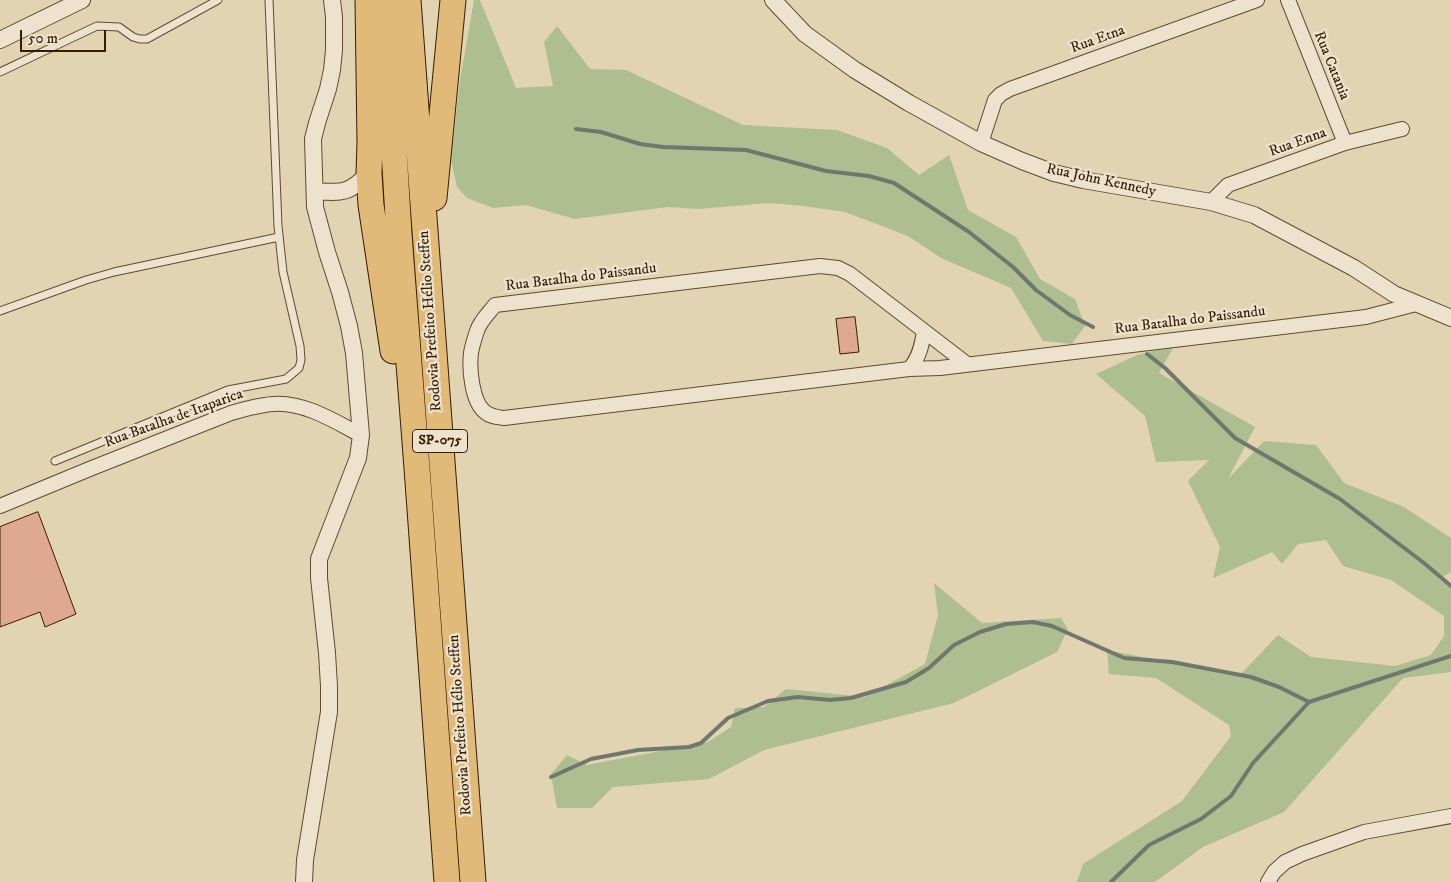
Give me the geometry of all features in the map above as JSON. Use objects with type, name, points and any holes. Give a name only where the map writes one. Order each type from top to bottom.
[{"type":"highway","points":[[368,0],[370,143],[368,173],[371,205],[394,360],[428,619]]},
{"type":"highway","name":"Rodovia Prefeito Hélio Steffen","points":[[384,0],[446,882]]},
{"type":"highway","name":"Rodovia Prefeito Hélio Steffen","points":[[408,0],[473,882]]},
{"type":"highway","points":[[426,253],[434,203],[453,0]]},
{"type":"street","points":[[0,40],[82,0]]},
{"type":"street","points":[[304,882],[305,860],[329,712],[329,678],[319,578],[319,559],[358,458],[361,435],[352,344],[340,292],[326,252],[315,207],[314,139],[328,89],[334,50],[332,0]]},
{"type":"street","name":"Rua John Kennedy","points":[[773,0],[805,34],[855,70],[981,143],[1054,173],[1083,180],[1210,202],[1254,215],[1354,268],[1394,294],[1451,318]]},
{"type":"street","name":"Rua Etna","points":[[981,143],[995,100],[1010,89],[1257,0]]},
{"type":"street","name":"Rua Catania","points":[[1288,0],[1345,144]]},
{"type":"street","name":"Rua Enna","points":[[1210,202],[1228,185],[1345,144],[1402,128]]},
{"type":"street","points":[[345,191],[362,180],[368,173]]},
{"type":"street","points":[[315,191],[345,191],[371,205]]},
{"type":"street","name":"Rua Batalha do Paissandu","points":[[967,364],[850,274],[838,268],[820,266],[495,305],[478,328],[471,352],[470,374],[479,406],[484,412],[493,417],[504,418],[908,369],[940,368],[1366,317],[1416,304]]},
{"type":"street","points":[[908,369],[920,352],[924,331]]},
{"type":"street","name":"Rua Batalha de Itaparica","points":[[0,506],[231,413],[252,407],[275,404],[294,405],[327,417],[361,435]]},
{"type":"street","points":[[1271,877],[1286,862],[1302,854],[1364,832],[1451,816]]},
{"type":"lane","points":[[0,72],[96,26],[118,26],[133,37],[146,39],[218,0]]},
{"type":"lane","points":[[55,461],[228,390],[286,379],[299,368],[301,360],[300,346],[283,272],[279,236],[269,0]]},
{"type":"lane","points":[[0,311],[114,272],[279,236]]},
{"type":"green space","points":[[474,0],[480,0],[516,88],[553,86],[544,42],[557,26],[590,69],[626,70],[743,125],[837,130],[887,148],[919,175],[949,155],[968,210],[1016,237],[1040,279],[1075,299],[1085,326],[1072,344],[1043,341],[1011,288],[941,258],[908,236],[845,212],[770,203],[698,209],[668,207],[575,219],[526,205],[493,208],[467,198],[457,187],[451,160],[460,80]]},
{"type":"green space","points":[[1174,346],[1159,373],[1255,427],[1228,479],[1264,441],[1316,445],[1344,483],[1404,507],[1451,538],[1451,572],[1439,579],[1451,586],[1451,672],[1403,678],[1284,812],[1203,847],[1155,882],[1077,882],[1083,864],[1182,801],[1231,736],[1229,725],[1156,678],[1109,674],[1107,650],[1239,676],[1278,635],[1311,657],[1395,666],[1431,655],[1444,636],[1444,616],[1391,580],[1343,566],[1326,540],[1298,544],[1282,564],[1272,552],[1213,578],[1220,547],[1188,481],[1209,460],[1156,462],[1145,416],[1096,374],[1137,355]]},
{"type":"green space","points":[[934,583],[982,623],[1061,618],[1068,629],[1057,652],[954,703],[764,750],[709,779],[613,787],[592,808],[557,808],[551,774],[567,755],[587,765],[708,742],[731,727],[735,708],[764,707],[786,689],[865,697],[925,664],[938,615]]},
{"type":"building","points":[[855,317],[859,352],[840,354],[836,319]]},
{"type":"building","points":[[38,512],[76,614],[45,627],[40,612],[0,627],[0,527]]},
{"type":"waterway","points":[[576,129],[601,132],[640,144],[663,147],[746,150],[826,171],[869,176],[894,183],[969,232],[1013,267],[1036,290],[1070,315],[1093,327]]},
{"type":"waterway","points":[[1147,354],[1165,368],[1235,438],[1340,499],[1451,586]]},
{"type":"waterway","points":[[551,777],[591,759],[638,750],[689,747],[701,743],[728,718],[768,701],[798,697],[830,700],[851,698],[906,682],[929,668],[954,645],[980,632],[1006,624],[1033,622],[1052,626],[1124,658],[1172,662],[1251,677],[1279,687],[1309,702]]},
{"type":"waterway","points":[[1111,882],[1149,845],[1201,819],[1231,796],[1253,763],[1309,702],[1451,656]]}]
